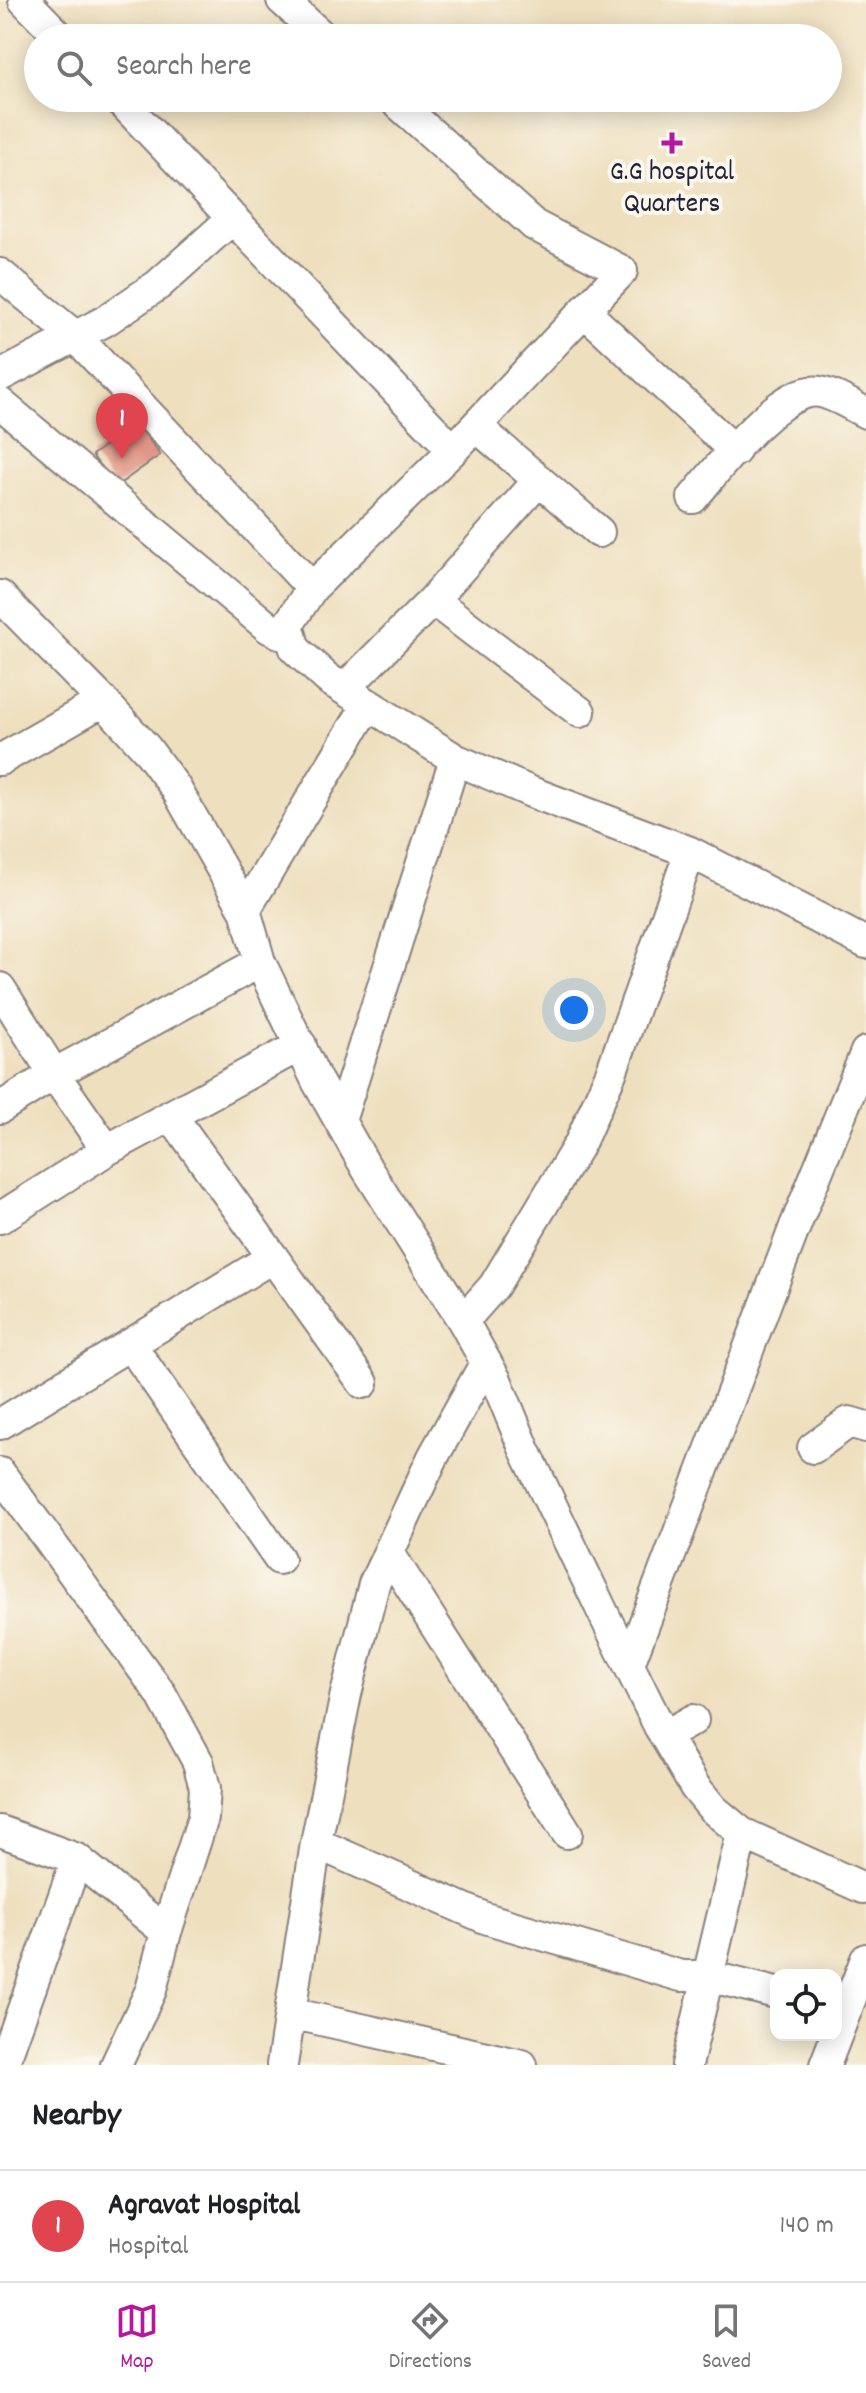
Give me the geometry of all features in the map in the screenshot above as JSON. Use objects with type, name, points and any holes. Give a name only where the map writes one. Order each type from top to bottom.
[{"type":"street","points":[[24,0],[47,24]]},
{"type":"street","points":[[282,0],[309,24]]},
{"type":"street","points":[[131,112],[453,450]]},
{"type":"street","points":[[408,112],[534,225],[622,271],[453,450],[312,588],[288,625],[295,649],[305,661],[356,697],[455,759],[531,792],[690,852],[866,943]]},
{"type":"street","points":[[0,376],[105,321],[158,285],[233,218]]},
{"type":"street","points":[[0,274],[76,337],[312,588]]},
{"type":"street","points":[[584,311],[735,451]]},
{"type":"street","points":[[693,498],[766,416],[801,394],[818,392],[866,413]]},
{"type":"street","points":[[0,403],[269,628],[290,638]]},
{"type":"street","points":[[476,426],[599,532]]},
{"type":"street","points":[[245,910],[356,697],[433,600],[539,480]]},
{"type":"street","points":[[0,596],[103,701],[146,748],[175,787],[245,910],[260,962],[317,1081],[486,1362],[659,1726],[695,1787],[713,1809],[742,1833],[865,1887]]},
{"type":"street","points":[[433,600],[580,712]]},
{"type":"street","points":[[0,760],[103,701]]},
{"type":"street","points":[[340,1121],[455,759]]},
{"type":"street","points":[[463,1321],[494,1286],[580,1143],[611,1073],[690,852]]},
{"type":"street","points":[[0,1108],[54,1074],[260,962]]},
{"type":"street","points":[[0,988],[107,1150]]},
{"type":"street","points":[[0,1218],[107,1150],[301,1045]]},
{"type":"street","points":[[629,1664],[794,1229],[866,1052]]},
{"type":"street","points":[[171,1115],[363,1383]]},
{"type":"street","points":[[0,1424],[273,1257]]},
{"type":"street","points":[[130,1344],[279,1559]]},
{"type":"street","points":[[282,2065],[316,1843],[346,1694],[374,1584],[433,1457],[486,1362]]},
{"type":"street","points":[[813,1448],[849,1422],[866,1427]]},
{"type":"street","points":[[0,1473],[161,1694],[198,1762],[205,1788],[203,1818],[166,1932],[151,1990],[116,2065]]},
{"type":"street","points":[[389,1553],[567,1833]]},
{"type":"street","points":[[659,1726],[668,1734],[693,1720]]},
{"type":"street","points":[[0,1831],[77,1859],[166,1932]]},
{"type":"street","points":[[687,2065],[742,1833]]},
{"type":"street","points":[[316,1843],[485,1918],[681,1976],[708,1976],[770,1992]]},
{"type":"street","points":[[3,2065],[77,1859]]},
{"type":"street","points":[[825,2065],[850,2012],[866,1959]]},
{"type":"street","points":[[290,2013],[484,2061],[522,2065]]},
{"type":"building","points":[[137,423],[160,455],[115,487],[92,455]]},
{"type":"place","name":"G.G hospital Quarters","points":[[672,143]]},
{"type":"place","name":"Agravat Hospital","points":[[122,459]]}]
